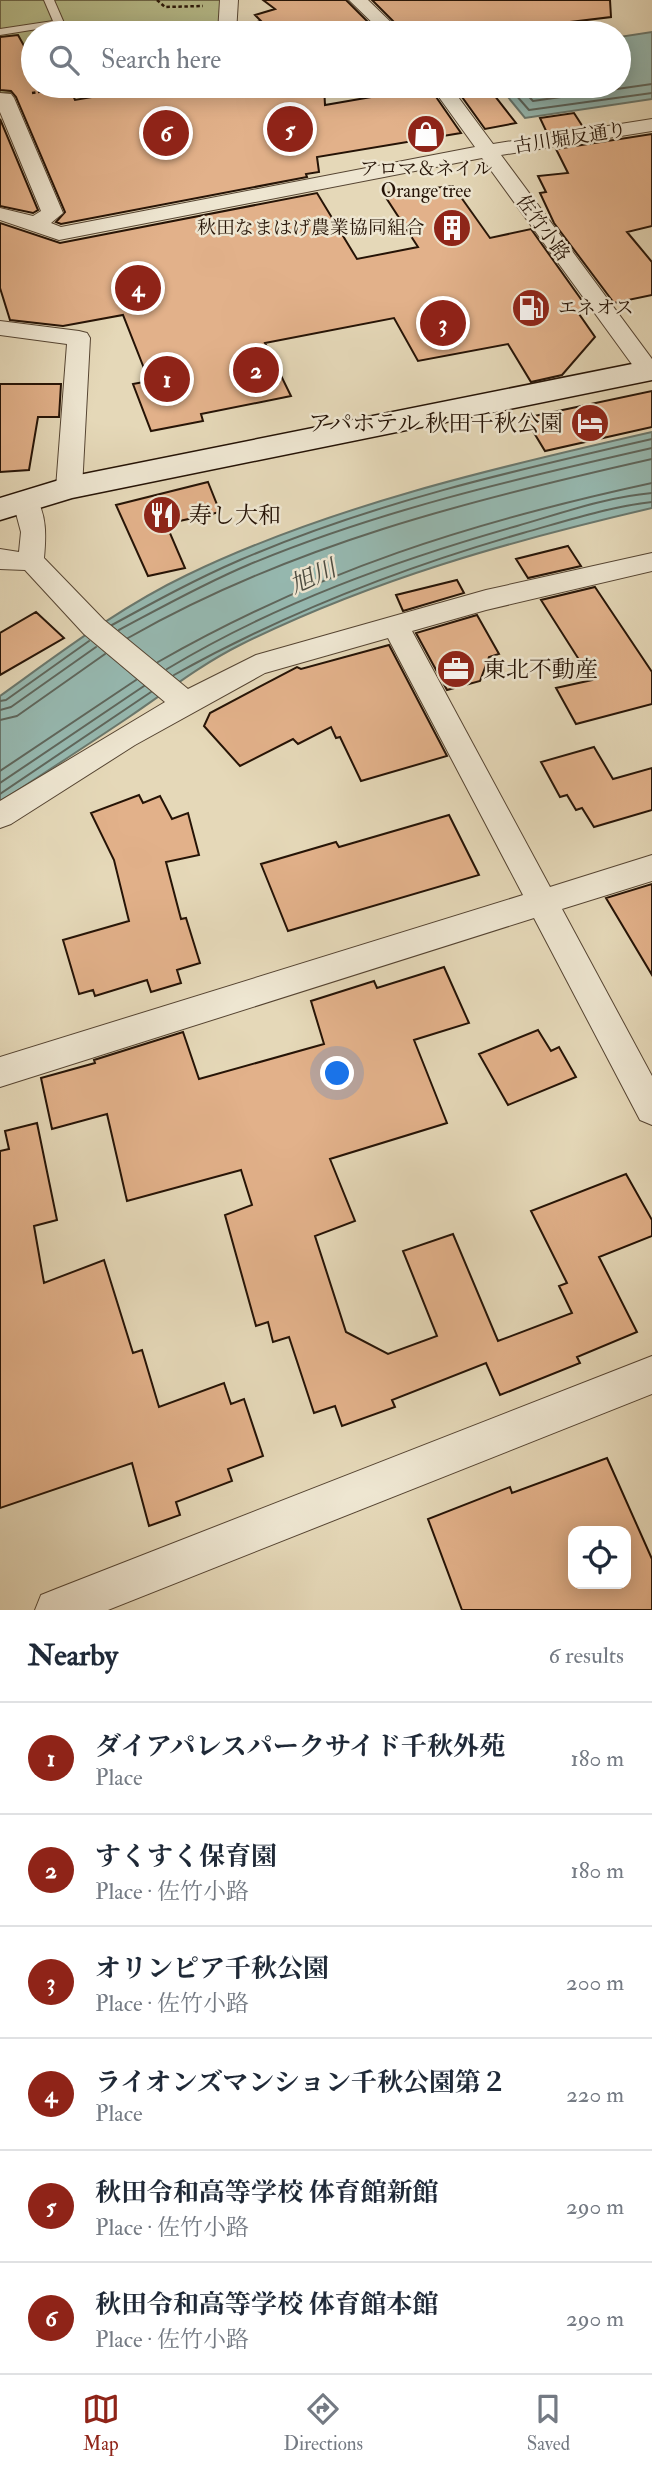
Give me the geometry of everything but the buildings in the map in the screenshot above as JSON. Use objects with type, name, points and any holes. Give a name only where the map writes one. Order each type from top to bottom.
[{"type":"street","points":[[358,0],[380,21]]},
{"type":"street","points":[[228,21],[230,3]]},
{"type":"street","points":[[4,98],[52,213],[36,224]]},
{"type":"street","name":"佐竹小路","points":[[449,98],[650,369]]},
{"type":"street","name":"古川堀反通り","points":[[0,214],[59,234],[488,150],[652,125]]},
{"type":"street","points":[[1,329],[79,338],[69,488]]},
{"type":"street","points":[[181,698],[94,627],[32,560],[34,532],[13,506],[69,488],[650,369]]},
{"type":"street","points":[[0,558],[8,562],[32,560]]},
{"type":"street","points":[[0,816],[181,698],[256,665],[395,625],[652,562]]},
{"type":"street","points":[[395,625],[652,1109]]},
{"type":"street","points":[[0,1072],[542,901],[652,869]]},
{"type":"street","points":[[56,1610],[652,1375]]},
{"type":"lane","points":[[50,0],[58,21]]},
{"type":"lane","points":[[0,32],[21,29]]},
{"type":"path","points":[[157,0],[165,6],[230,3]]},
{"type":"path","points":[[4,98],[21,95]]},
{"type":"green space","points":[[0,0],[221,0],[220,21],[21,21],[21,91],[0,94]]},
{"type":"water","points":[[652,32],[652,99],[525,118],[509,98],[631,98],[631,35]]},
{"type":"water","name":"旭川","points":[[652,432],[652,508],[546,534],[442,564],[289,622],[211,661],[0,802],[0,696],[138,601],[187,575],[298,528],[475,474]]},
{"type":"place","name":"秋田令和高等学校 体育館新館","points":[[290,129]]},
{"type":"place","name":"秋田令和高等学校 体育館本館","points":[[166,133]]},
{"type":"place","name":"アロマ＆ネイル Orange tree","points":[[426,134]]},
{"type":"place","name":"秋田なまはげ農業協同組合","points":[[452,228]]},
{"type":"place","name":"ライオンズマンション千秋公園第２","points":[[138,288]]},
{"type":"place","name":"エネオス","points":[[531,308]]},
{"type":"place","name":"オリンピア千秋公園","points":[[443,323]]},
{"type":"place","name":"すくすく保育園","points":[[256,370]]},
{"type":"place","name":"ダイアパレスパークサイド千秋外苑","points":[[167,379]]},
{"type":"place","name":"アパホテル 秋田千秋公園","points":[[590,423]]},
{"type":"place","name":"寿し大和","points":[[162,515]]},
{"type":"place","name":"東北不動産","points":[[456,669]]}]
